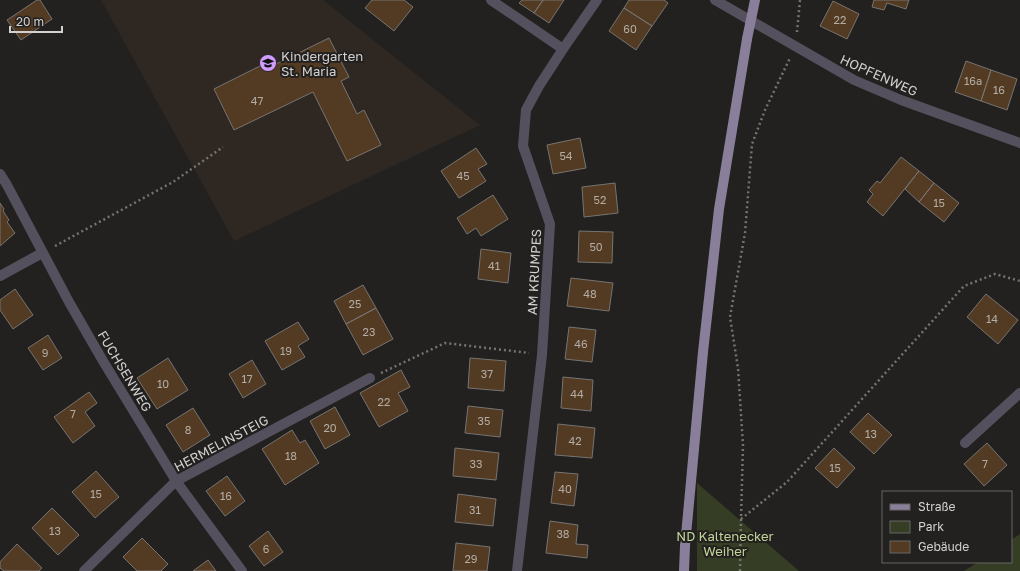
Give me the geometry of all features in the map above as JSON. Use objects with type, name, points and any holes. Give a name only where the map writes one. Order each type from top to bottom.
[{"type":"main road","points":[[684,571],[685,546],[702,368],[719,210],[754,0]]},
{"type":"street","points":[[491,0],[563,49]]},
{"type":"street","name":"AM KRUMPES","points":[[517,571],[542,355],[550,224],[523,146],[526,110],[539,86],[563,49],[598,0]]},
{"type":"street","name":"HOPFENWEG","points":[[715,0],[861,83],[901,100],[1020,143]]},
{"type":"street","name":"FUCHSENWEG","points":[[0,174],[42,253],[103,361],[176,481],[242,571]]},
{"type":"street","points":[[0,276],[42,253]]},
{"type":"street","name":"HERMELINSTEIG","points":[[84,571],[176,481],[370,378]]},
{"type":"street","points":[[965,443],[1020,393]]},
{"type":"path","points":[[740,571],[740,519],[743,445],[738,368],[730,317],[745,233],[752,144],[765,110],[795,46],[800,0]]},
{"type":"path","points":[[42,253],[173,182],[223,147]]},
{"type":"path","points":[[740,519],[787,482],[964,286],[995,274],[1020,281]]},
{"type":"path","points":[[370,378],[445,344],[527,352],[542,355]]},
{"type":"shaded area","name":"Kindergarten St. Maria","points":[[101,0],[323,0],[480,125],[234,241]]},
{"type":"green space","name":"ND Kaltenecker Weiher","points":[[697,483],[799,571],[697,571]]},
{"type":"green space","points":[[1020,534],[1020,571],[964,571],[976,563],[1012,563],[1012,539]]},
{"type":"building","points":[[37,0],[40,0],[52,19],[21,40],[7,20]]},
{"type":"building","points":[[372,0],[404,0],[413,7],[394,31],[365,8]]},
{"type":"building","points":[[522,0],[543,0],[534,13],[519,3]]},
{"type":"building","points":[[543,0],[564,0],[549,23],[534,13]]},
{"type":"building","points":[[629,0],[664,0],[668,3],[652,26],[624,8]]},
{"type":"building","points":[[874,0],[909,0],[906,9],[887,3],[884,10],[872,7]]},
{"type":"building","points":[[833,1],[859,14],[847,39],[820,26]]},
{"type":"building","points":[[624,8],[652,26],[636,50],[609,31]]},
{"type":"building","points":[[329,38],[349,77],[341,81],[357,114],[364,110],[381,145],[347,161],[313,92],[234,130],[214,89],[270,61],[272,66]]},
{"type":"building","points":[[966,61],[991,70],[981,101],[955,92]]},
{"type":"building","points":[[991,70],[1017,79],[1007,110],[981,101]]},
{"type":"building","points":[[580,138],[586,168],[553,174],[547,145]]},
{"type":"building","points":[[476,148],[487,164],[478,169],[486,181],[459,198],[441,171]]},
{"type":"building","points":[[901,157],[919,171],[883,216],[867,202],[873,194],[869,190],[877,181],[880,183]]},
{"type":"building","points":[[919,171],[934,183],[919,202],[905,189]]},
{"type":"building","points":[[615,183],[618,213],[584,217],[582,187]]},
{"type":"building","points":[[934,183],[959,203],[944,222],[919,202]]},
{"type":"building","points":[[493,195],[508,219],[481,236],[476,228],[467,234],[457,218]]},
{"type":"building","points":[[0,203],[9,220],[7,222],[15,233],[0,246]]},
{"type":"building","points":[[579,231],[613,232],[612,263],[578,262]]},
{"type":"building","points":[[481,249],[511,253],[508,283],[478,279]]},
{"type":"building","points":[[571,278],[613,283],[609,311],[567,306]]},
{"type":"building","points":[[363,285],[376,308],[346,324],[334,301]]},
{"type":"building","points":[[15,289],[33,315],[13,329],[0,310],[0,300]]},
{"type":"building","points":[[986,294],[1018,320],[998,344],[967,317]]},
{"type":"building","points":[[376,308],[393,339],[363,355],[346,324]]},
{"type":"building","points":[[298,322],[309,339],[298,346],[305,357],[282,370],[265,341]]},
{"type":"building","points":[[569,327],[596,330],[592,362],[565,359]]},
{"type":"building","points":[[48,335],[62,358],[43,370],[28,348]]},
{"type":"building","points":[[168,358],[188,390],[157,409],[137,378]]},
{"type":"building","points":[[470,358],[506,361],[504,391],[468,388]]},
{"type":"building","points":[[252,360],[266,384],[243,398],[229,374]]},
{"type":"building","points":[[401,370],[410,387],[398,393],[408,411],[379,427],[360,393]]},
{"type":"building","points":[[563,377],[593,380],[591,411],[561,408]]},
{"type":"building","points":[[89,392],[97,403],[85,412],[95,426],[73,443],[54,417]]},
{"type":"building","points":[[468,406],[503,410],[500,437],[465,433]]},
{"type":"building","points":[[335,407],[350,435],[325,449],[310,421]]},
{"type":"building","points":[[193,408],[210,435],[183,452],[166,425]]},
{"type":"building","points":[[868,413],[892,435],[874,454],[850,432]]},
{"type":"building","points":[[558,424],[595,428],[592,458],[555,455]]},
{"type":"building","points":[[292,430],[300,443],[305,440],[319,463],[285,485],[262,449]]},
{"type":"building","points":[[987,443],[1007,465],[984,486],[964,464]]},
{"type":"building","points":[[455,448],[499,453],[496,480],[453,476]]},
{"type":"building","points":[[834,448],[855,468],[837,488],[815,468]]},
{"type":"building","points":[[96,471],[119,497],[95,518],[72,492]]},
{"type":"building","points":[[555,472],[578,474],[574,506],[551,503]]},
{"type":"building","points":[[227,476],[245,501],[225,516],[206,491]]},
{"type":"building","points":[[458,494],[496,499],[493,526],[455,522]]},
{"type":"building","points":[[52,508],[79,535],[58,555],[32,528]]},
{"type":"building","points":[[550,521],[578,525],[576,544],[588,545],[587,558],[546,553]]},
{"type":"building","points":[[268,531],[283,552],[264,566],[249,546]]},
{"type":"building","points":[[142,538],[168,564],[161,571],[137,571],[123,557]]},
{"type":"building","points":[[456,543],[490,547],[487,571],[453,571]]},
{"type":"building","points":[[17,544],[42,568],[39,571],[4,571],[0,568],[0,562]]},
{"type":"building","points":[[208,560],[216,571],[193,571]]},
{"type":"place","name":"Kindergarten St. Maria","points":[[268,63]]}]
